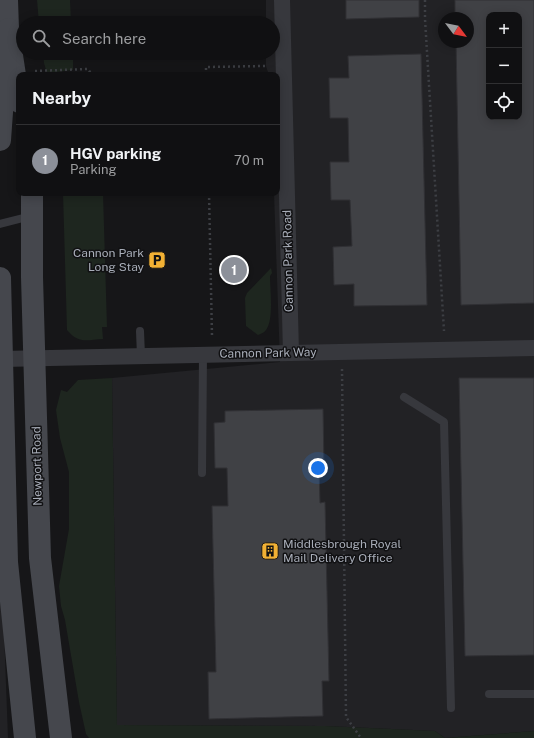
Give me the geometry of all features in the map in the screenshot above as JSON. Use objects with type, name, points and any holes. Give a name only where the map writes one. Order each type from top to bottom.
[{"type":"main road","points":[[7,0],[8,29],[16,84]]},
{"type":"main road","points":[[0,140],[8,29]]},
{"type":"main road","name":"Newport Road","points":[[32,196],[40,558],[61,738]]},
{"type":"main road","points":[[0,278],[2,470],[7,562],[25,738]]},
{"type":"street","name":"Cannon Park Road","points":[[282,0],[290,353]]},
{"type":"street","name":"Cannon Park Way","points":[[2,359],[534,348]]},
{"type":"lane","points":[[0,224],[32,216]]},
{"type":"lane","points":[[140,331],[141,356]]},
{"type":"lane","points":[[202,473],[207,355]]},
{"type":"lane","points":[[404,397],[444,422],[451,708]]},
{"type":"lane","points":[[489,694],[534,694]]},
{"type":"path","points":[[425,0],[445,350]]},
{"type":"path","points":[[206,72],[206,67],[266,66],[283,64]]},
{"type":"path","points":[[14,72],[88,70],[90,72]]},
{"type":"path","points":[[207,355],[208,196]]},
{"type":"path","points":[[342,352],[346,716],[361,738]]},
{"type":"shaded area","points":[[37,0],[70,0],[71,16],[38,16]]},
{"type":"shaded area","points":[[266,0],[534,0],[534,731],[445,738],[435,731],[325,726],[117,725],[112,378],[280,362],[274,196],[280,196],[280,72],[268,72],[266,60],[280,60],[280,16],[266,16]]},
{"type":"shaded area","points":[[44,60],[73,60],[73,70],[47,72]]},
{"type":"shaded area","points":[[63,196],[103,196],[107,327],[102,327],[103,339],[79,339],[67,330]]},
{"type":"shaded area","points":[[271,268],[270,319],[266,330],[258,335],[246,326],[245,298],[247,293]]},
{"type":"shaded area","points":[[112,378],[117,725],[325,726],[435,731],[445,738],[89,738],[86,734],[79,702],[65,620],[61,606],[59,586],[69,529],[69,472],[60,438],[56,410],[61,390],[67,392],[78,380]]},
{"type":"shaded area","points":[[0,525],[8,738],[0,738]]},
{"type":"shaded area","points":[[534,731],[534,738],[445,738]]},
{"type":"building","points":[[346,0],[419,0],[419,17],[346,19]]},
{"type":"building","points":[[455,0],[534,0],[534,303],[461,305],[456,48],[474,48],[474,12],[455,12]]},
{"type":"building","points":[[421,54],[427,305],[354,306],[354,284],[334,285],[333,247],[352,246],[350,200],[331,200],[330,162],[349,162],[348,118],[330,118],[329,78],[349,78],[348,56]]},
{"type":"building","points":[[459,378],[534,378],[534,655],[465,656]]},
{"type":"building","name":"Middlesbrough Royal Mail Delivery Office","points":[[323,409],[324,466],[319,466],[320,503],[325,502],[329,681],[322,681],[323,716],[209,719],[208,672],[216,672],[212,506],[228,506],[227,468],[215,468],[214,423],[225,422],[225,411]]},
{"type":"place","name":"Cannon Park Long Stay","points":[[157,260]]},
{"type":"place","name":"HGV parking","points":[[234,270]]},
{"type":"place","name":"Middlesbrough Royal Mail Delivery Office","points":[[270,551]]}]
